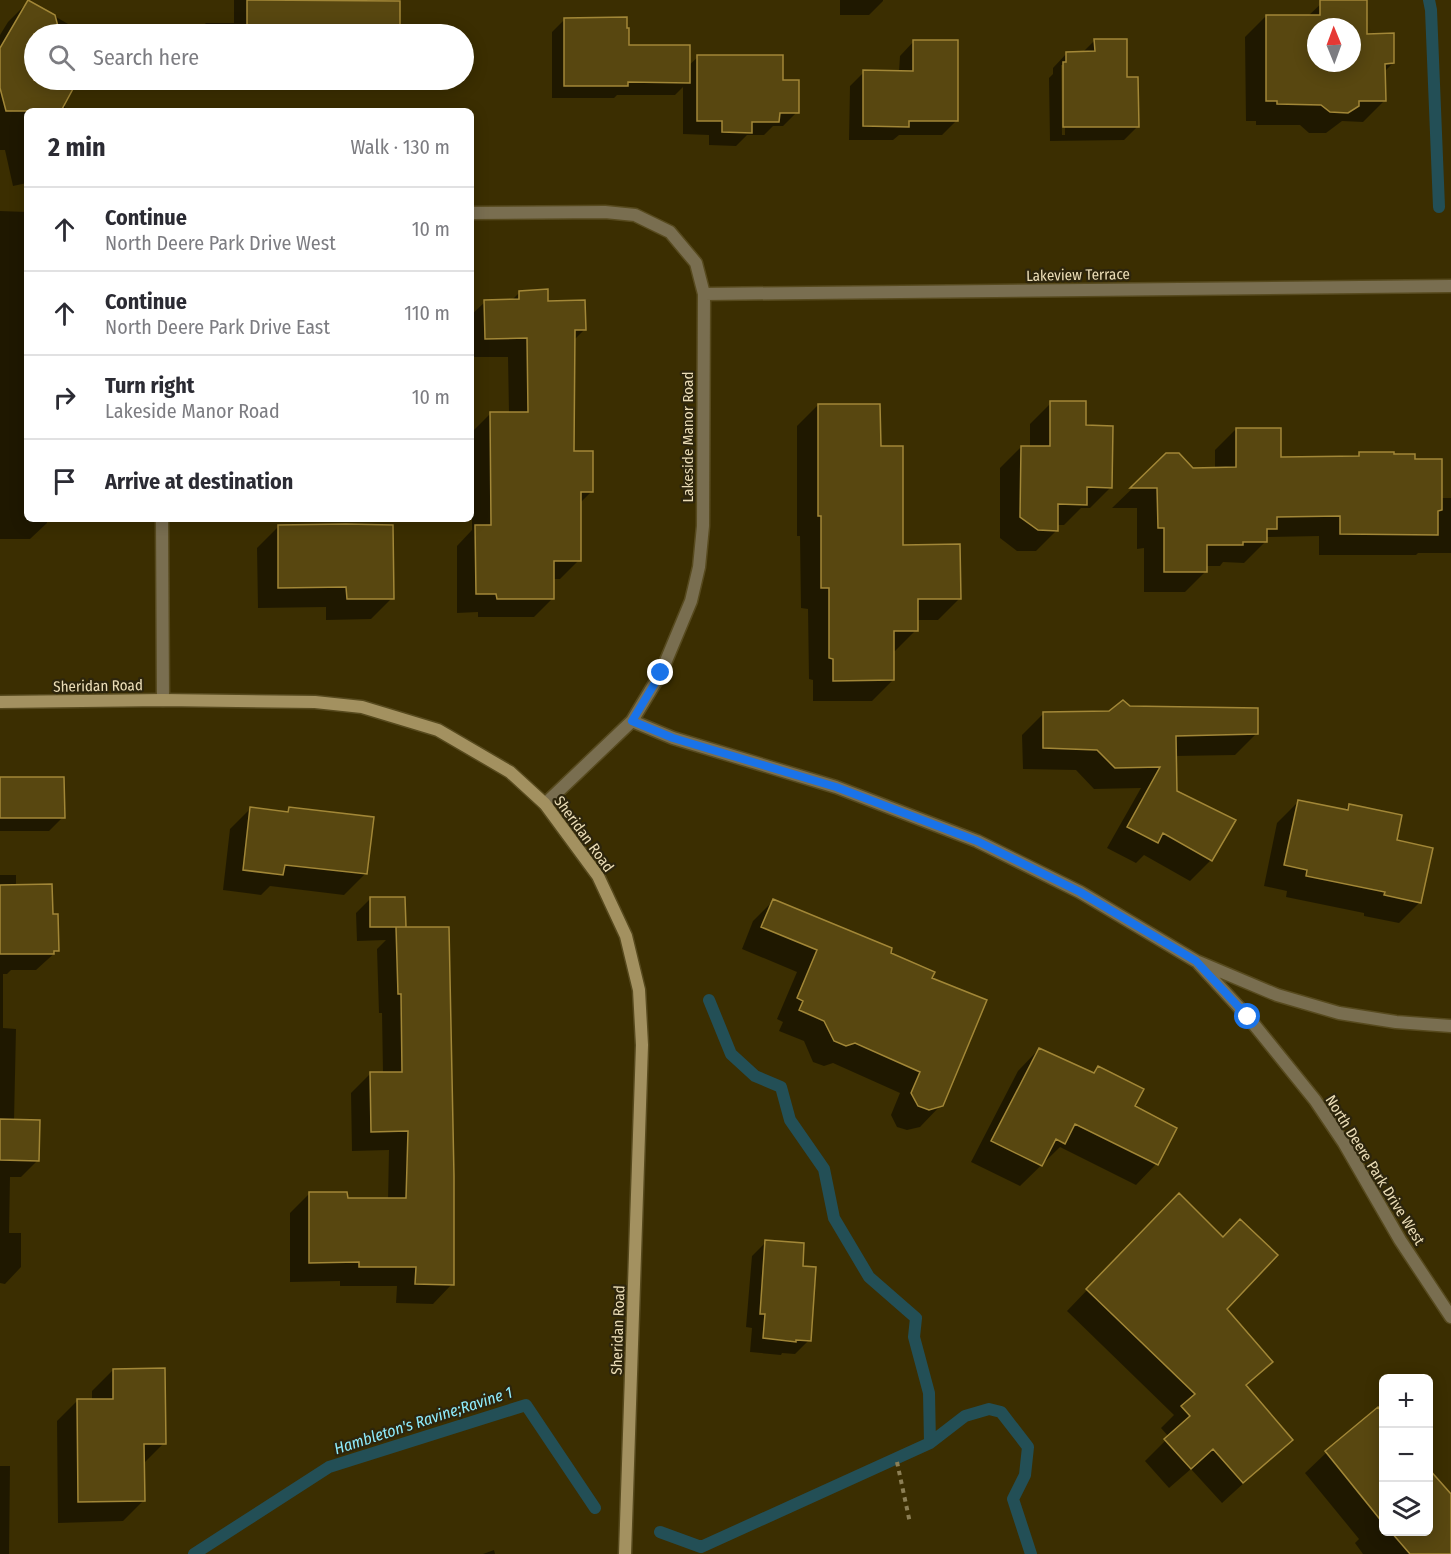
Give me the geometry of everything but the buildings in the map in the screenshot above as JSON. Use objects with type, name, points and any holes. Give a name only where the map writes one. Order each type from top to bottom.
[{"type":"street","name":"Lakeside Manor Road","points":[[474,213],[605,212],[635,215],[670,232],[696,263],[704,294],[703,526],[699,567],[691,601],[661,673],[632,721],[545,804]]},
{"type":"street","name":"Lakeview Terrace","points":[[704,294],[1451,286]]},
{"type":"street","points":[[162,522],[163,700]]},
{"type":"street","name":"Sheridan Road","points":[[0,702],[163,700],[315,702],[362,707],[438,730],[510,772],[545,804],[598,876],[626,936],[639,990],[642,1045],[625,1554]]},
{"type":"street","points":[[632,721],[673,738],[836,787],[977,841],[1080,892],[1196,961],[1277,995],[1339,1013],[1396,1022],[1451,1026]]},
{"type":"street","name":"North Deere Park Drive West","points":[[1196,961],[1248,1017],[1315,1100],[1344,1143],[1400,1240],[1451,1317]]},
{"type":"path","points":[[897,1462],[909,1523]]},
{"type":"waterway","points":[[1429,0],[1439,207]]},
{"type":"waterway","name":"Hambleton's Ravine;Ravine 1","points":[[709,1000],[731,1054],[755,1076],[781,1087],[790,1120],[824,1169],[834,1218],[869,1277],[916,1318],[914,1337],[929,1393],[930,1443]]},
{"type":"waterway","name":"Hambleton's Ravine;Ravine 1","points":[[194,1554],[329,1467],[526,1405],[595,1508]]},
{"type":"waterway","name":"Hambleton's Ravine;Ravine 1","points":[[660,1532],[701,1547],[930,1443],[965,1416],[989,1409],[1001,1412],[1028,1447],[1025,1475],[1013,1499],[1031,1554]]},
{"type":"route","points":[[661,673],[632,721],[673,738],[836,787],[977,841],[1080,892],[1196,961],[1248,1017]]}]
